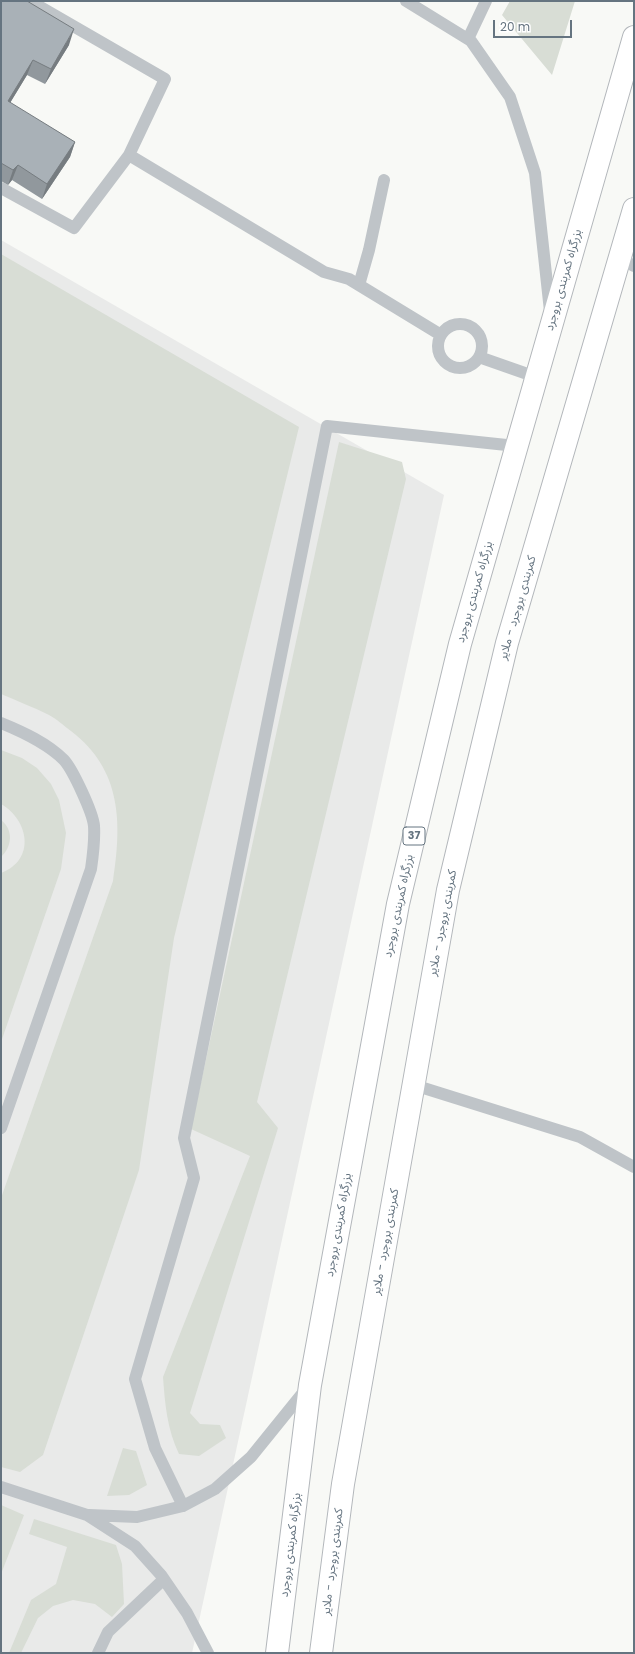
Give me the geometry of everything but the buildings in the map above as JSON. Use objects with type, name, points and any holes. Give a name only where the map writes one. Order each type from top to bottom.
[{"type":"highway","name":"بزرگراه کمربندی بروجرد","points":[[278,1653],[310,1385],[398,904],[460,644],[634,37]]},
{"type":"highway","name":"کمربندی بروجرد - ملایر","points":[[321,1653],[343,1484],[448,890],[507,643],[627,262],[634,209]]},
{"type":"lane","points":[[1,188],[74,228],[129,155],[165,79],[30,1]]},
{"type":"lane","points":[[406,1],[471,41],[510,98],[535,173],[552,322]]},
{"type":"lane","points":[[468,39],[486,1]]},
{"type":"lane","points":[[129,155],[324,272],[349,279],[441,335]]},
{"type":"lane","points":[[359,285],[369,250],[384,180]]},
{"type":"lane","points":[[464,324],[471,327],[480,338],[482,345],[478,357],[473,364],[459,368],[446,363],[438,351],[438,344],[441,335],[450,326],[464,324]]},
{"type":"lane","points":[[478,357],[536,377]]},
{"type":"lane","points":[[183,1506],[155,1448],[135,1379],[194,1178],[184,1138],[327,426],[516,446]]},
{"type":"lane","points":[[1,723],[24,733],[64,760],[76,779],[94,824],[94,846],[91,869],[1,1128]]},
{"type":"lane","points":[[414,1085],[580,1137],[634,1167]]},
{"type":"lane","points":[[87,1515],[137,1517],[183,1506],[215,1489],[251,1457],[310,1385]]},
{"type":"lane","points":[[1,1487],[87,1515],[135,1546],[164,1579],[187,1613],[208,1653]]},
{"type":"lane","points":[[98,1653],[108,1632],[164,1579]]},
{"type":"shaded area","points":[[510,1],[575,1],[552,75],[502,15]]},
{"type":"shaded area","points":[[1,240],[444,495],[192,1653],[1,1653]]},
{"type":"shaded area","points":[[1,254],[299,427],[174,938],[139,1170],[43,1455],[20,1472],[1,1467],[1,1198],[113,881],[116,860],[117,818],[109,780],[100,763],[88,746],[52,717],[1,694]]},
{"type":"shaded area","points":[[339,442],[402,462],[406,479],[257,1102],[278,1128],[190,1413],[200,1424],[220,1425],[226,1438],[199,1456],[179,1454],[169,1426],[163,1377],[250,1156],[191,1129]]},
{"type":"shaded area","points":[[1,750],[22,758],[37,768],[51,784],[59,800],[66,833],[61,869],[1,1042],[1,873],[12,867],[20,859],[24,850],[25,840],[23,829],[18,820],[1,804]]},
{"type":"shaded area","points":[[1,820],[10,833],[10,838],[5,853],[1,857]]},
{"type":"shaded area","points":[[123,1448],[136,1451],[147,1485],[129,1495],[107,1496]]},
{"type":"shaded area","points":[[1,1505],[24,1515],[1,1574]]},
{"type":"shaded area","points":[[34,1519],[116,1545],[122,1564],[124,1604],[112,1617],[95,1604],[73,1600],[53,1606],[38,1618],[21,1653],[9,1653],[31,1600],[56,1584],[67,1547],[29,1534]]}]
